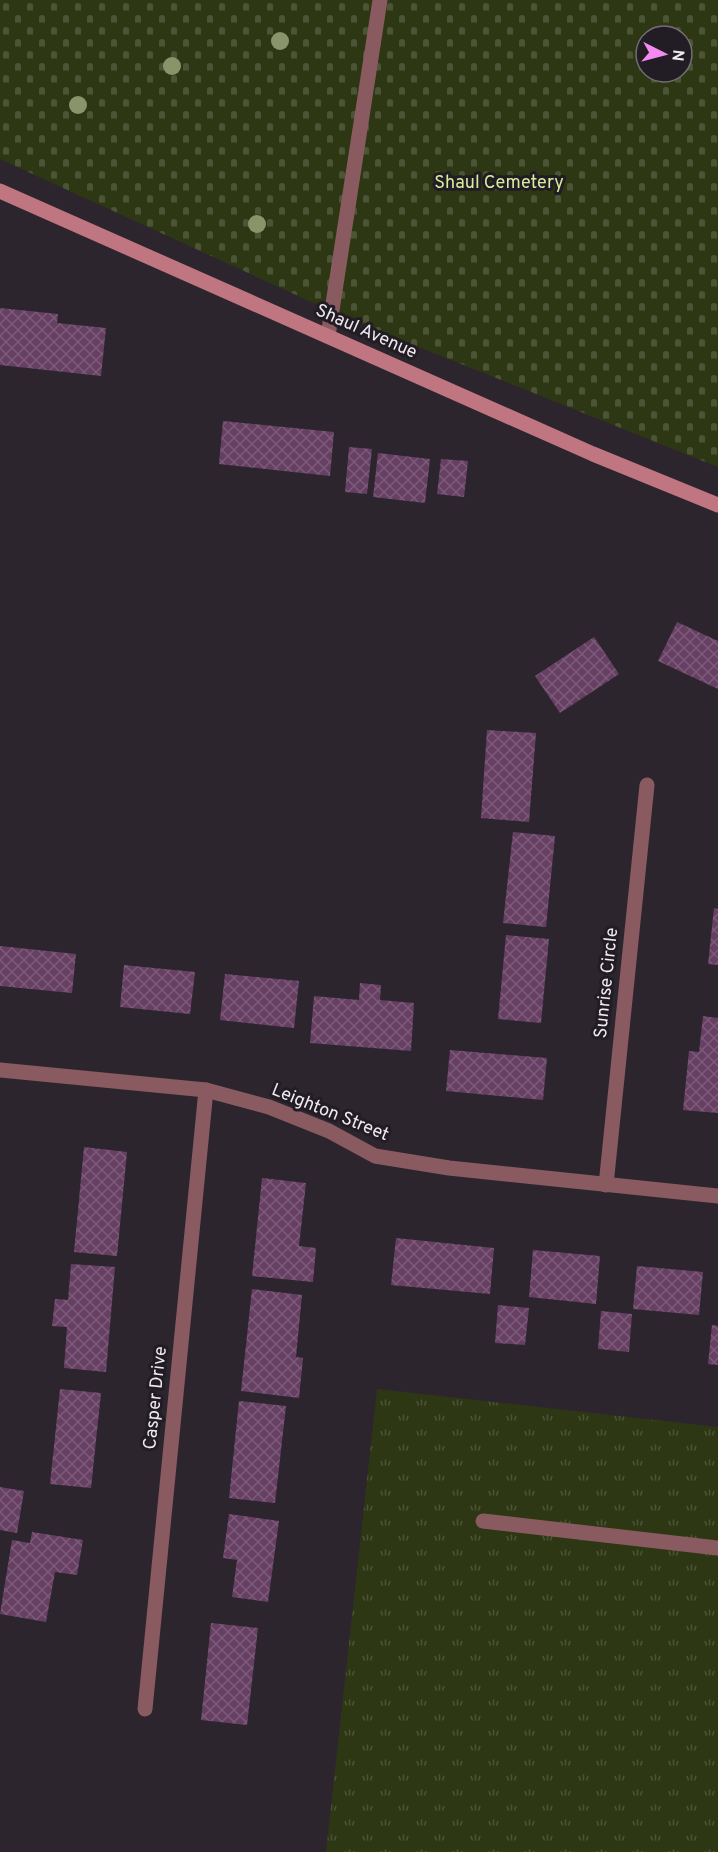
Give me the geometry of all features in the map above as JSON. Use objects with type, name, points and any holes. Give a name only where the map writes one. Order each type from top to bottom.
[{"type":"main road","name":"Shaul Avenue","points":[[0,192],[593,454],[718,505]]},
{"type":"street","points":[[328,336],[380,0]]},
{"type":"street","name":"Sunrise Circle","points":[[606,1185],[647,785]]},
{"type":"street","name":"Leighton Street","points":[[0,1070],[206,1090],[269,1107],[329,1131],[375,1155],[448,1168],[718,1196]]},
{"type":"street","name":"Casper Drive","points":[[145,1709],[206,1090]]},
{"type":"street","points":[[483,1521],[718,1548]]},
{"type":"green space","name":"Shaul Cemetery","points":[[0,0],[718,0],[718,467],[307,300],[0,159]]},
{"type":"green space","points":[[377,1389],[718,1427],[718,1852],[326,1852]]},
{"type":"building","points":[[0,308],[58,314],[57,323],[106,328],[101,376],[0,365]]},
{"type":"building","points":[[223,421],[334,432],[330,476],[219,464]]},
{"type":"building","points":[[349,447],[372,449],[367,494],[345,492]]},
{"type":"building","points":[[378,453],[430,459],[425,503],[373,497]]},
{"type":"building","points":[[441,459],[468,461],[464,497],[437,494]]},
{"type":"building","points":[[677,622],[718,641],[718,689],[658,661]]},
{"type":"building","points":[[594,637],[619,674],[560,713],[535,676]]},
{"type":"building","points":[[487,730],[536,733],[529,822],[481,818]]},
{"type":"building","points":[[513,832],[555,836],[546,927],[503,923]]},
{"type":"building","points":[[714,908],[718,909],[718,965],[708,964]]},
{"type":"building","points":[[506,935],[549,939],[541,1023],[498,1019]]},
{"type":"building","points":[[0,946],[76,954],[72,993],[0,986]]},
{"type":"building","points":[[124,965],[195,972],[190,1014],[120,1007]]},
{"type":"building","points":[[225,974],[299,981],[294,1028],[220,1020]]},
{"type":"building","points":[[360,983],[381,985],[380,1000],[414,1003],[411,1051],[310,1043],[314,996],[359,1000]]},
{"type":"building","points":[[703,1016],[718,1018],[718,1113],[683,1110],[689,1051],[699,1052]]},
{"type":"building","points":[[450,1050],[547,1058],[543,1100],[446,1091]]},
{"type":"building","points":[[84,1147],[127,1152],[117,1256],[74,1252]]},
{"type":"building","points":[[262,1178],[306,1183],[299,1246],[316,1248],[313,1282],[252,1276]]},
{"type":"building","points":[[396,1238],[494,1248],[490,1294],[391,1285]]},
{"type":"building","points":[[533,1250],[600,1256],[596,1304],[529,1297]]},
{"type":"building","points":[[71,1264],[115,1267],[106,1372],[64,1368],[67,1327],[52,1326],[55,1299],[68,1300]]},
{"type":"building","points":[[637,1266],[703,1272],[699,1315],[633,1309]]},
{"type":"building","points":[[252,1289],[302,1295],[296,1357],[303,1358],[299,1398],[241,1391]]},
{"type":"building","points":[[498,1305],[529,1308],[525,1345],[495,1343]]},
{"type":"building","points":[[601,1311],[632,1314],[629,1352],[598,1349]]},
{"type":"building","points":[[712,1325],[718,1326],[718,1365],[708,1364]]},
{"type":"building","points":[[60,1389],[101,1393],[91,1488],[50,1484]]},
{"type":"building","points":[[239,1401],[286,1406],[275,1503],[229,1498]]},
{"type":"building","points":[[0,1487],[24,1491],[17,1533],[0,1530]]},
{"type":"building","points":[[229,1514],[279,1521],[268,1602],[232,1597],[237,1560],[223,1558]]},
{"type":"building","points":[[32,1532],[83,1540],[77,1575],[55,1572],[46,1622],[0,1614],[12,1540],[30,1543]]},
{"type":"building","points":[[211,1623],[258,1628],[247,1725],[201,1720]]}]
